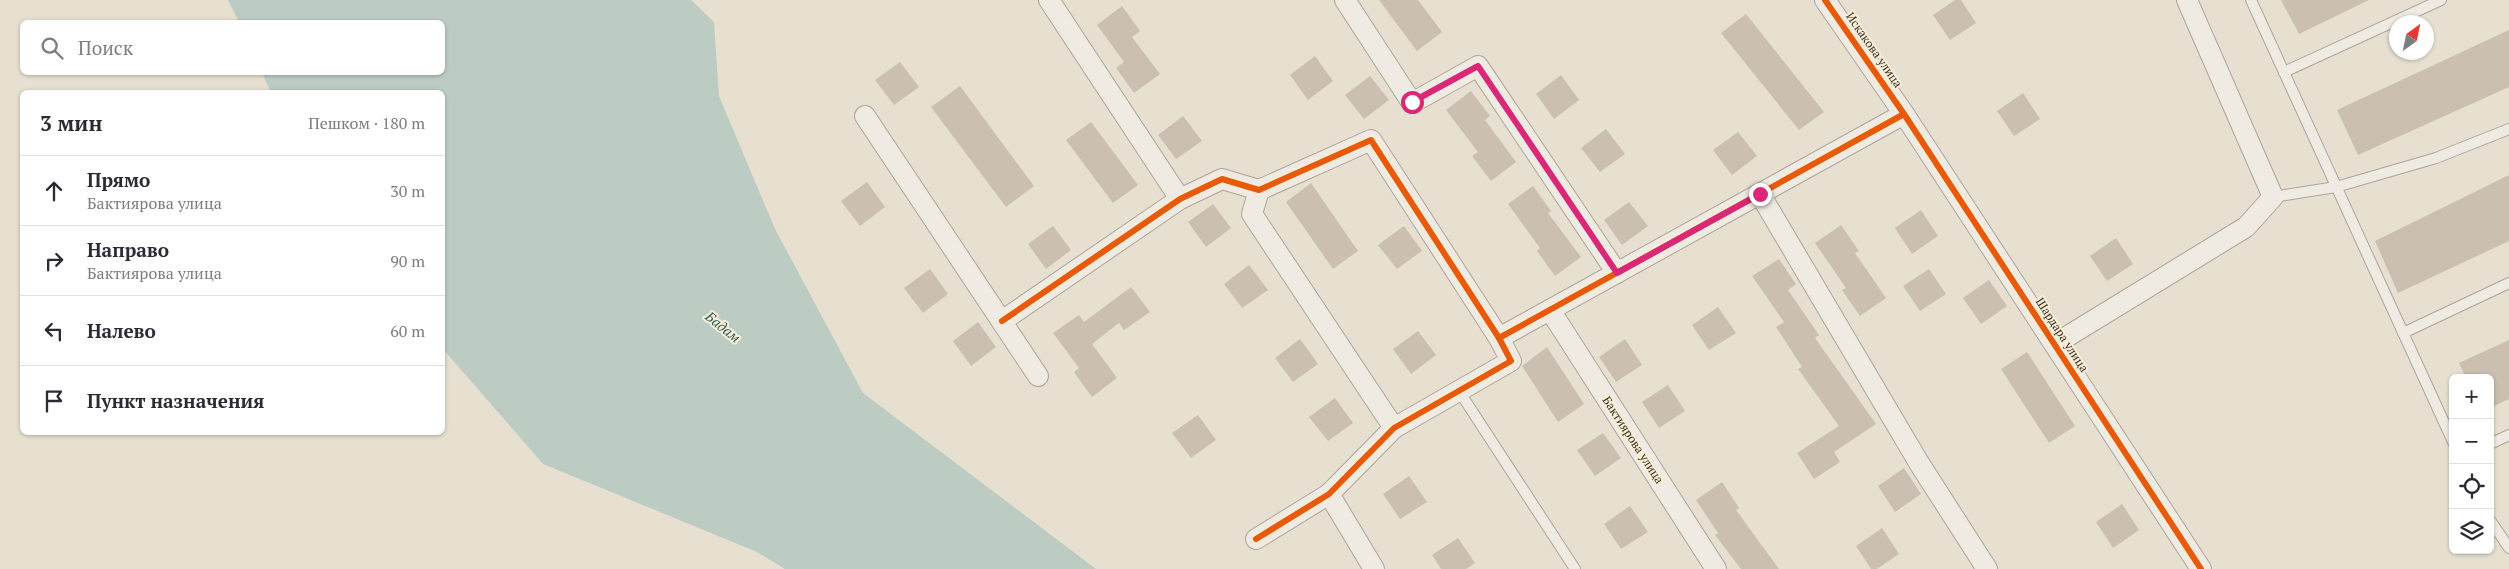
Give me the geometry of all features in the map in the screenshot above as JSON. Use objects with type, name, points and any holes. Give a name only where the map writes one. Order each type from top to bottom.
[{"type":"street","points":[[1049,0],[1180,199]]},
{"type":"street","points":[[1345,0],[1412,102],[1478,66],[1617,273]]},
{"type":"street","name":"Искакова улица","points":[[1825,0],[1904,114]]},
{"type":"street","points":[[2055,344],[2246,227],[2273,197],[2187,0]]},
{"type":"street","points":[[1499,338],[1904,114]]},
{"type":"street","name":"Шардара улица","points":[[1904,114],[2201,569]]},
{"type":"street","points":[[865,116],[1038,376]]},
{"type":"street","points":[[1002,321],[1180,199],[1222,179],[1260,190],[1371,140],[1499,338],[1511,361],[1394,428],[1329,494],[1256,539]]},
{"type":"street","points":[[1260,190],[1252,214],[1394,428]]},
{"type":"street","points":[[1760,194],[1919,463],[1987,569]]},
{"type":"street","name":"Бактиярова улица","points":[[1550,310],[1716,569]]},
{"type":"street","points":[[1329,494],[1374,569]]},
{"type":"lane","points":[[2251,0],[2449,433]]},
{"type":"lane","points":[[2284,72],[2441,0]]},
{"type":"lane","points":[[2273,197],[2336,186],[2436,158],[2509,129]]},
{"type":"lane","points":[[2403,333],[2509,283]]},
{"type":"lane","points":[[1459,390],[1575,569]]},
{"type":"lane","points":[[2494,442],[2509,435]]},
{"type":"lane","points":[[2494,526],[2509,548]]},
{"type":"water","name":"Бадам","points":[[228,0],[691,0],[714,22],[719,96],[775,229],[863,393],[1096,569],[785,569],[757,552],[543,464],[445,351],[445,90],[270,90],[263,75],[445,75],[445,20],[238,20]]},
{"type":"building","points":[[1379,0],[1418,0],[1442,32],[1417,51]]},
{"type":"building","points":[[1955,0],[1961,0],[1976,23],[1950,40],[1933,15]]},
{"type":"building","points":[[2281,0],[2369,0],[2299,34]]},
{"type":"building","points":[[1122,6],[1140,31],[1132,37],[1160,74],[1134,93],[1116,68],[1124,62],[1097,25]]},
{"type":"building","points":[[1746,14],[1824,112],[1799,130],[1721,33]]},
{"type":"building","points":[[2509,30],[2509,87],[2358,155],[2337,110]]},
{"type":"building","points":[[1315,56],[1333,81],[1308,100],[1290,75]]},
{"type":"building","points":[[900,62],[919,87],[894,105],[875,80]]},
{"type":"building","points":[[1561,75],[1579,100],[1554,119],[1536,94]]},
{"type":"building","points":[[1370,76],[1389,100],[1364,119],[1345,95]]},
{"type":"building","points":[[960,86],[1034,186],[1006,207],[931,107]]},
{"type":"building","points":[[1471,91],[1490,116],[1485,120],[1516,162],[1491,181],[1472,156],[1478,152],[1446,110]]},
{"type":"building","points":[[2023,93],[2040,119],[2014,136],[1997,111]]},
{"type":"building","points":[[1183,116],[1202,141],[1176,159],[1158,135]]},
{"type":"building","points":[[1091,122],[1138,185],[1113,203],[1066,140]]},
{"type":"building","points":[[1606,129],[1625,154],[1600,172],[1581,148]]},
{"type":"building","points":[[1738,132],[1757,156],[1732,175],[1713,150]]},
{"type":"building","points":[[2509,175],[2509,241],[2398,293],[2375,241]]},
{"type":"building","points":[[867,182],[885,207],[860,226],[841,201]]},
{"type":"building","points":[[1311,183],[1358,251],[1333,269],[1286,202]]},
{"type":"building","points":[[1533,186],[1551,211],[1548,213],[1581,257],[1555,276],[1537,251],[1540,248],[1508,204]]},
{"type":"building","points":[[1629,202],[1648,226],[1622,245],[1604,220]]},
{"type":"building","points":[[1213,204],[1231,228],[1206,247],[1188,222]]},
{"type":"building","points":[[1921,210],[1938,236],[1912,254],[1895,228]]},
{"type":"building","points":[[1841,225],[1859,251],[1855,253],[1886,298],[1860,316],[1842,290],[1846,288],[1815,243]]},
{"type":"building","points":[[1053,226],[1071,250],[1046,269],[1028,244]]},
{"type":"building","points":[[1404,226],[1422,251],[1397,269],[1378,245]]},
{"type":"building","points":[[2116,238],[2133,264],[2107,281],[2090,256]]},
{"type":"building","points":[[1779,259],[1796,284],[1788,290],[1819,335],[1815,338],[1876,424],[1834,452],[1840,462],[1814,479],[1797,453],[1839,426],[1798,369],[1802,367],[1776,327],[1784,322],[1752,276]]},
{"type":"building","points":[[1249,265],[1268,290],[1242,308],[1224,284]]},
{"type":"building","points":[[930,269],[948,294],[923,313],[904,288]]},
{"type":"building","points":[[1929,269],[1946,294],[1920,311],[1903,286]]},
{"type":"building","points":[[1989,280],[2007,306],[1981,324],[1963,298]]},
{"type":"building","points":[[1131,287],[1150,312],[1124,330],[1119,323],[1092,344],[1117,378],[1092,397],[1074,372],[1079,368],[1053,333],[1079,315],[1084,322]]},
{"type":"building","points":[[1718,307],[1736,333],[1709,350],[1692,325]]},
{"type":"building","points":[[978,322],[996,347],[971,366],[953,341]]},
{"type":"building","points":[[1418,331],[1436,355],[1411,374],[1393,349]]},
{"type":"building","points":[[1300,339],[1318,364],[1293,382],[1275,358]]},
{"type":"building","points":[[1625,339],[1642,365],[1616,382],[1599,357]]},
{"type":"building","points":[[2509,340],[2509,399],[2494,406],[2494,374],[2464,374],[2459,363]]},
{"type":"building","points":[[1547,347],[1584,404],[1558,422],[1522,366]]},
{"type":"building","points":[[2027,352],[2075,426],[2049,443],[2001,369]]},
{"type":"building","points":[[1668,385],[1685,411],[1659,428],[1642,402]]},
{"type":"building","points":[[1335,398],[1353,423],[1328,441],[1309,417]]},
{"type":"building","points":[[1198,415],[1216,440],[1191,458],[1172,433]]},
{"type":"building","points":[[1603,433],[1621,458],[1595,476],[1577,450]]},
{"type":"building","points":[[1904,468],[1921,494],[1895,512],[1878,486]]},
{"type":"building","points":[[1409,476],[1427,502],[1400,519],[1383,494]]},
{"type":"building","points":[[1722,482],[1739,508],[1736,510],[1779,569],[1741,569],[1715,535],[1718,533],[1696,500]]},
{"type":"building","points":[[2122,504],[2139,530],[2113,548],[2096,522]]},
{"type":"building","points":[[1630,506],[1648,532],[1621,549],[1604,524]]},
{"type":"building","points":[[1882,528],[1899,554],[1877,569],[1871,569],[1856,546]]},
{"type":"building","points":[[1458,538],[1475,563],[1466,569],[1441,569],[1432,555]]},
{"type":"cycle path","points":[[1825,0],[1904,114],[2201,569]]},
{"type":"cycle path","points":[[1256,539],[1329,494],[1394,428],[1511,361],[1499,338],[1904,114]]},
{"type":"cycle path","points":[[1002,321],[1180,199],[1222,179],[1259,190],[1371,140],[1499,338]]},
{"type":"route","points":[[1412,102],[1478,66],[1617,273],[1760,194]]}]
